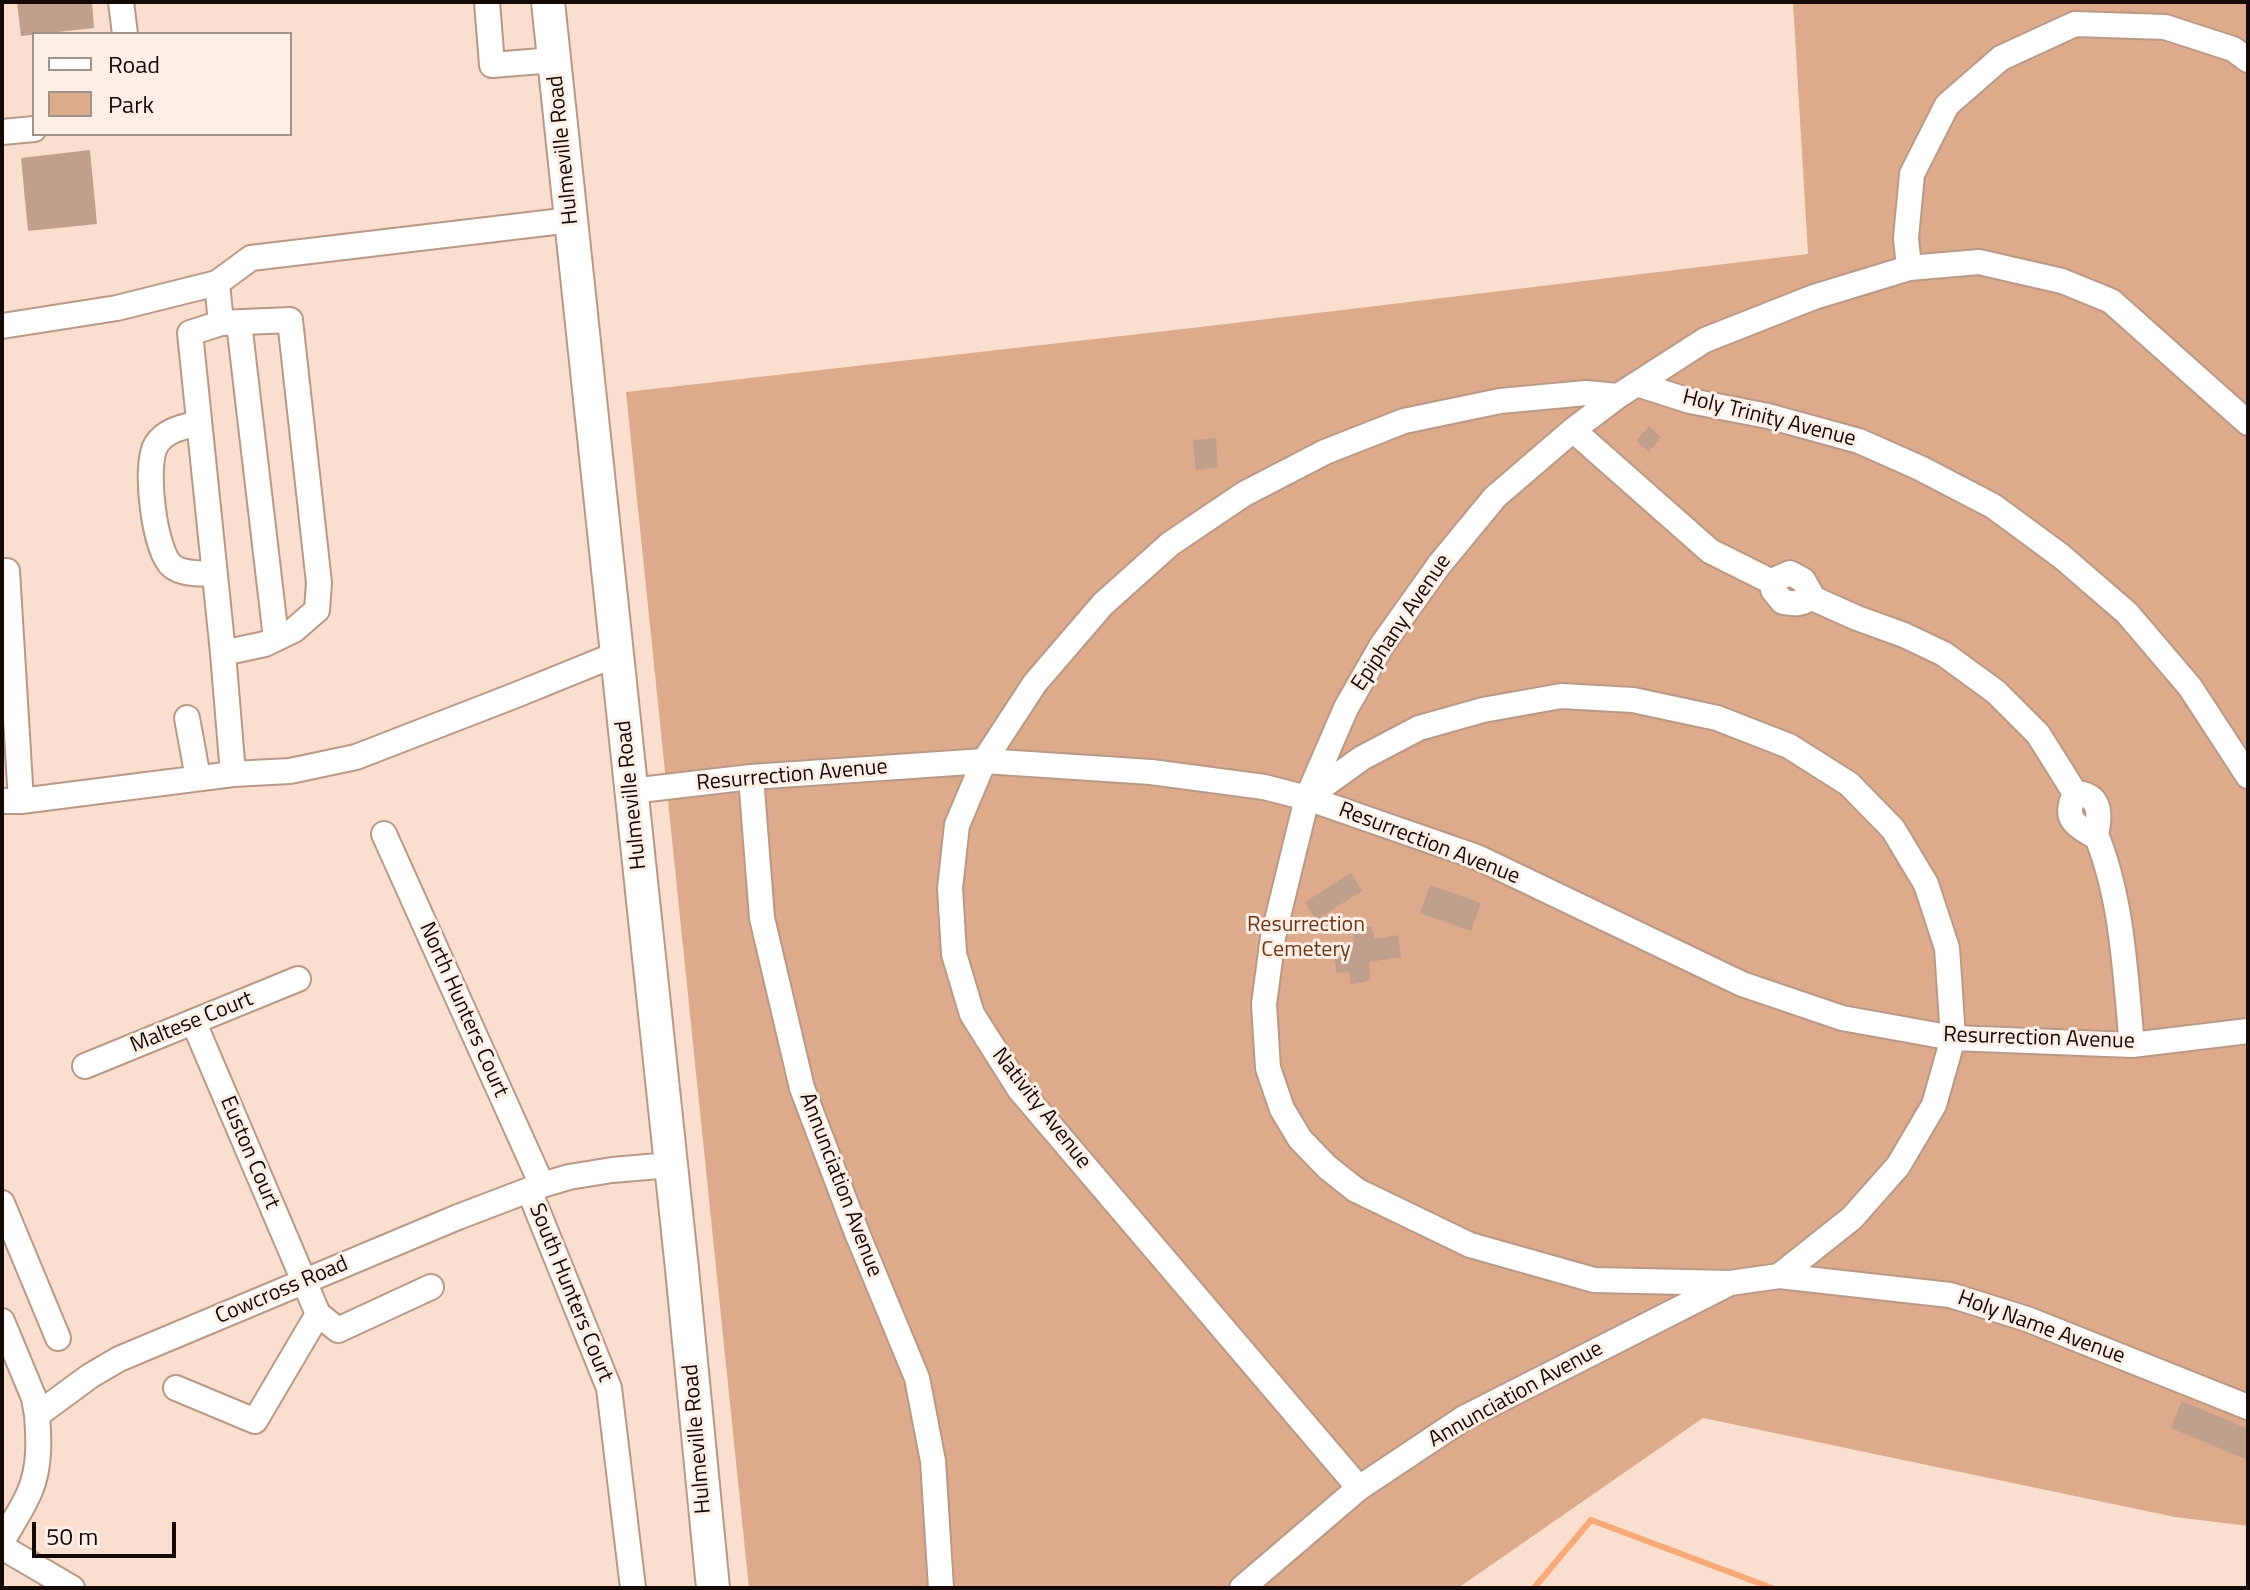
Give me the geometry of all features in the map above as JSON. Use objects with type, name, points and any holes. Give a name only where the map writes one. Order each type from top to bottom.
[{"type":"main road","name":"Hulmeville Road","points":[[548,2],[713,1588]]},
{"type":"street","points":[[121,2],[125,32]]},
{"type":"street","points":[[487,2],[492,65],[554,60]]},
{"type":"street","points":[[1909,268],[1906,238],[1912,174],[1947,105],[2001,58],[2075,24],[2165,27],[2233,49],[2248,60]]},
{"type":"street","points":[[2,132],[32,129]]},
{"type":"street","points":[[2,326],[117,308],[217,283],[251,258],[571,220]]},
{"type":"street","name":"Epiphany Avenue","points":[[1730,1283],[1594,1280],[1470,1245],[1356,1190],[1327,1167],[1300,1139],[1282,1109],[1268,1068],[1264,1004],[1273,937],[1307,798],[1346,708],[1382,645],[1439,565],[1495,497],[1573,430],[1628,390],[1705,340],[1814,297],[1909,268],[1979,262],[2062,281],[2111,301],[2248,423]]},
{"type":"street","points":[[217,283],[230,323],[276,638]]},
{"type":"street","points":[[223,653],[265,644],[294,630],[317,610],[319,583],[290,320],[230,323],[190,333],[233,774]]},
{"type":"street","name":"Holy Trinity Avenue","points":[[1227,505],[1325,452],[1404,421],[1500,401],[1628,390],[1768,416],[1859,441],[1920,468],[1993,506],[2061,556],[2127,613],[2190,687],[2248,776]]},
{"type":"street","points":[[199,423],[177,428],[163,436],[155,446],[150,461],[155,523],[162,551],[173,566],[191,573],[215,574]]},
{"type":"street","points":[[1573,430],[1710,551],[1774,583],[1773,590],[1783,602],[1800,603],[1810,597],[1944,654],[1996,692],[2038,734],[2075,793],[2069,806],[2069,816],[2078,827],[2091,834],[2095,832],[2102,849],[2119,916],[2132,1045]]},
{"type":"street","name":"Nativity Avenue","points":[[1227,505],[1170,544],[1103,604],[1035,683],[984,761],[957,825],[950,888],[954,954],[972,1014],[1020,1090],[1359,1488]]},
{"type":"street","points":[[2,571],[7,571],[11,801],[233,774],[290,771],[356,757],[617,654]]},
{"type":"street","points":[[1307,798],[1362,758],[1419,728],[1498,707],[1561,696],[1633,700],[1717,718],[1789,746],[1849,784],[1893,829],[1926,884],[1947,948],[1953,1038],[1934,1105],[1898,1166],[1852,1218],[1779,1276]]},
{"type":"street","points":[[187,718],[198,778]]},
{"type":"street","name":"Resurrection Avenue","points":[[631,791],[751,777],[984,761],[1151,772],[1264,787],[1307,798],[1477,857],[1742,984],[1842,1018],[1953,1038],[2132,1045],[2248,1031]]},
{"type":"street","name":"Annunciation Avenue","points":[[751,777],[762,918],[802,1088],[917,1378],[933,1461],[941,1588]]},
{"type":"street","name":"North Hunters Court","points":[[384,834],[535,1188]]},
{"type":"street","name":"Maltese Court","points":[[85,1066],[298,979]]},
{"type":"street","name":"Euston Court","points":[[194,1023],[304,1283]]},
{"type":"street","name":"Cowcross Road","points":[[37,1415],[119,1359],[458,1217],[569,1177],[671,1165]]},
{"type":"street","name":"South Hunters Court","points":[[535,1188],[609,1388],[633,1588]]},
{"type":"street","points":[[2,1203],[58,1338]]},
{"type":"street","name":"Holy Name Avenue","points":[[1730,1283],[1779,1276],[1950,1295],[2027,1319],[2248,1407]]},
{"type":"street","points":[[304,1283],[318,1314],[338,1330],[431,1287]]},
{"type":"street","name":"Annunciation Avenue","points":[[1242,1588],[1359,1488],[1464,1418],[1730,1283]]},
{"type":"street","points":[[176,1388],[255,1421],[318,1314]]},
{"type":"street","points":[[2,1321],[34,1398],[39,1442],[36,1472],[30,1491],[2,1544],[72,1588]]},
{"type":"green space","name":"Resurrection Cemetery","points":[[1793,2],[2248,2],[2248,1526],[2175,1517],[1703,1418],[1458,1588],[749,1588],[626,392],[1808,254]]},
{"type":"building","points":[[17,2],[92,2],[94,28],[32,32],[32,35],[21,36]]},
{"type":"building","points":[[90,150],[97,224],[28,231],[21,158]]},
{"type":"building","points":[[1649,426],[1661,437],[1649,452],[1636,441]]},
{"type":"building","points":[[1216,438],[1218,467],[1196,470],[1193,440]]},
{"type":"building","points":[[1351,873],[1362,891],[1316,920],[1305,902]]},
{"type":"building","points":[[1430,885],[1481,903],[1471,931],[1420,913]]},
{"type":"building","points":[[1371,926],[1375,939],[1398,935],[1401,957],[1369,962],[1371,980],[1351,985],[1349,972],[1337,973],[1334,958],[1346,956],[1344,945],[1354,943],[1352,930]]},
{"type":"building","points":[[2182,1401],[2248,1429],[2248,1460],[2171,1428]]},
{"type":"waterway","points":[[1534,1588],[1591,1520],[1772,1588]]}]
